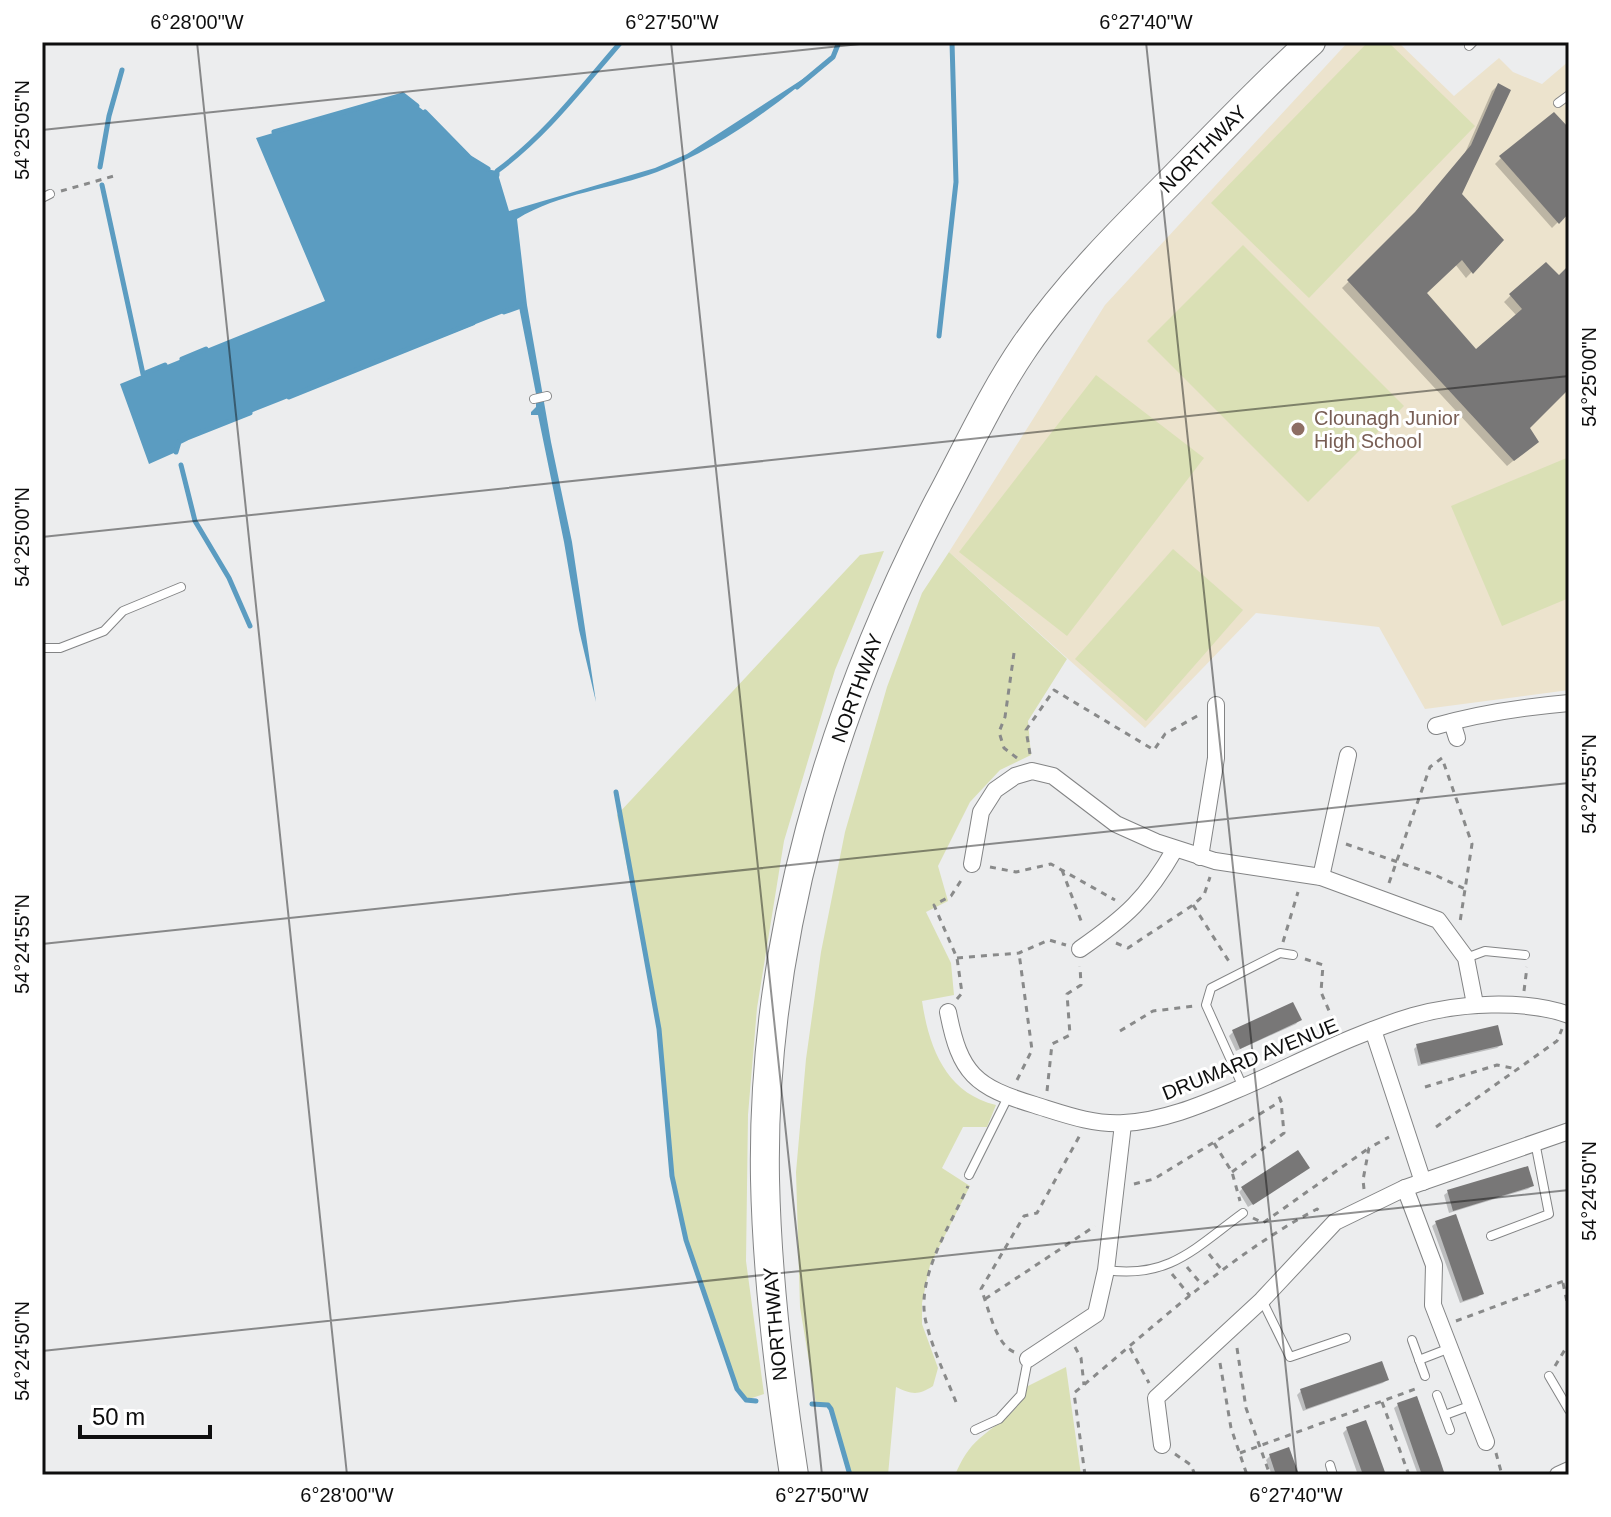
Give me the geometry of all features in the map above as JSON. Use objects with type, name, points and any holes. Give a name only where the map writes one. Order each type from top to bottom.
[{"type":"highway","name":"NORTHWAY","points":[[794,1475],[771,1292],[765,1180],[769,1065],[777,990],[795,888],[844,718],[912,554],[996,393],[1025,346],[1092,260],[1311,42]]},
{"type":"street","points":[[1457,738],[1444,724],[1524,707],[1569,703]]},
{"type":"street","points":[[1207,859],[1216,758],[1216,705]]},
{"type":"street","points":[[1312,876],[1329,839],[1348,755]]},
{"type":"street","points":[[972,864],[981,812],[995,790],[1015,776],[1032,771],[1053,776],[1116,824],[1175,849],[1207,859],[1312,876],[1384,898],[1438,920],[1466,958],[1475,1004]]},
{"type":"street","points":[[1089,943],[1131,910],[1155,883],[1175,849]]},
{"type":"street","name":"DRUMARD AVENUE","points":[[948,1012],[953,1040],[962,1062],[973,1077],[1008,1097],[1088,1121],[1123,1124],[1194,1108],[1373,1030],[1415,1016],[1475,1004],[1569,1014]]},
{"type":"street","points":[[1373,1030],[1423,1182]]},
{"type":"street","points":[[1028,1359],[1096,1314],[1106,1270],[1123,1124]]},
{"type":"street","points":[[1162,1445],[1156,1398],[1262,1300],[1335,1222],[1405,1188],[1569,1131]]},
{"type":"street","points":[[1405,1188],[1434,1265],[1433,1305],[1486,1442]]},
{"type":"street","points":[[1558,1475],[1569,1470]]},
{"type":"lane","points":[[1558,103],[1569,95]]},
{"type":"lane","points":[[534,399],[547,396]]},
{"type":"lane","points":[[42,648],[60,648],[104,631],[123,611],[181,587]]},
{"type":"lane","points":[[1466,958],[1485,951],[1525,955]]},
{"type":"lane","points":[[1243,1087],[1206,1005],[1211,988],[1280,953],[1293,955]]},
{"type":"lane","points":[[969,1175],[1008,1097]]},
{"type":"lane","points":[[1491,1236],[1549,1214],[1535,1142]]},
{"type":"lane","points":[[1106,1270],[1129,1273],[1167,1267],[1243,1213]]},
{"type":"lane","points":[[1262,1300],[1290,1357],[1346,1338]]},
{"type":"lane","points":[[1412,1340],[1425,1376]]},
{"type":"lane","points":[[1419,1360],[1450,1348]]},
{"type":"lane","points":[[975,1430],[999,1419],[1021,1395],[1028,1359]]},
{"type":"lane","points":[[1549,1376],[1569,1410]]},
{"type":"lane","points":[[1437,1395],[1450,1430]]},
{"type":"lane","points":[[1445,1415],[1472,1405]]},
{"type":"lane","points":[[1330,1465],[1333,1475]]},
{"type":"path","points":[[46,196],[114,176]]},
{"type":"path","points":[[1014,653],[1005,717],[999,732],[1004,748],[1032,771]]},
{"type":"path","points":[[1032,771],[1026,730],[1054,690],[1154,750],[1165,734],[1216,705]]},
{"type":"path","points":[[1384,898],[1430,767],[1442,758],[1472,844],[1457,942]]},
{"type":"path","points":[[1329,839],[1435,875],[1465,889]]},
{"type":"path","points":[[957,958],[1019,953],[1049,940],[1128,948],[1204,895],[1207,859]]},
{"type":"path","points":[[948,1012],[962,993],[957,958],[934,905],[951,896],[972,864],[1016,872],[1051,864],[1131,910]]},
{"type":"path","points":[[1046,1108],[1052,1044],[1070,1035],[1067,994],[1081,985],[1089,943],[1062,870]]},
{"type":"path","points":[[1280,953],[1312,876]]},
{"type":"path","points":[[1193,905],[1237,974]]},
{"type":"path","points":[[1008,1097],[1032,1050],[1019,953]]},
{"type":"path","points":[[1293,955],[1323,965],[1321,992],[1343,1044]]},
{"type":"path","points":[[1523,1007],[1527,966],[1525,955]]},
{"type":"path","points":[[1120,1031],[1153,1011],[1206,1005]]},
{"type":"path","points":[[1436,1127],[1557,1041],[1569,1014]]},
{"type":"path","points":[[1425,1087],[1497,1065],[1517,1069]]},
{"type":"path","points":[[1232,1172],[1284,1133],[1281,1101],[1269,1076]]},
{"type":"path","points":[[1115,1190],[1154,1179],[1281,1101]]},
{"type":"path","points":[[1028,1359],[1007,1349],[981,1289],[1024,1216],[1037,1213],[1088,1121]]},
{"type":"path","points":[[1214,1143],[1232,1172],[1243,1213],[1263,1223],[1369,1148],[1405,1128]]},
{"type":"path","points":[[1366,1205],[1363,1180],[1369,1148]]},
{"type":"path","points":[[956,1402],[926,1324],[925,1305],[931,1264],[968,1187],[969,1175]]},
{"type":"path","points":[[1085,1475],[1074,1393],[1221,1269],[1285,1226],[1317,1209],[1335,1222]]},
{"type":"path","points":[[985,1299],[1094,1228]]},
{"type":"path","points":[[1201,1244],[1221,1269]]},
{"type":"path","points":[[1180,1258],[1202,1285]]},
{"type":"path","points":[[1167,1267],[1190,1296]]},
{"type":"path","points":[[1441,1327],[1569,1279]]},
{"type":"path","points":[[1562,1282],[1569,1311]]},
{"type":"path","points":[[1234,1326],[1246,1408],[1270,1475]]},
{"type":"path","points":[[1068,1335],[1081,1358],[1084,1385]]},
{"type":"path","points":[[1217,1343],[1231,1428],[1247,1475]]},
{"type":"path","points":[[1549,1376],[1569,1343]]},
{"type":"path","points":[[1130,1347],[1156,1398]]},
{"type":"path","points":[[1240,1453],[1422,1387]]},
{"type":"path","points":[[1382,1402],[1409,1475]]},
{"type":"path","points":[[1162,1445],[1191,1465],[1195,1475]]},
{"type":"shaded area","name":"Clounagh Junior High School","points":[[1348,42],[1398,42],[1454,96],[1499,58],[1513,72],[1542,84],[1569,61],[1569,690],[1425,709],[1379,627],[1256,613],[1145,728],[949,552],[1105,305]]},
{"type":"green space","points":[[1368,42],[1388,42],[1475,126],[1309,298],[1211,203]]},
{"type":"green space","points":[[1243,245],[1404,406],[1308,502],[1147,341]]},
{"type":"green space","points":[[1096,375],[1204,458],[1067,636],[959,552]]},
{"type":"green space","points":[[1569,457],[1569,598],[1502,626],[1451,506]]},
{"type":"green space","points":[[1173,549],[1243,610],[1146,721],[1075,659]]},
{"type":"green space","points":[[884,551],[835,670],[784,841],[757,1008],[748,1115],[746,1261],[764,1394],[746,1400],[737,1389],[686,1240],[672,1176],[659,1029],[617,815],[860,555]]},
{"type":"green space","points":[[949,552],[1067,659],[1028,721],[1031,755],[1000,770],[970,802],[938,866],[948,901],[926,912],[951,963],[954,995],[922,1001],[929,1035],[952,1079],[979,1099],[996,1105],[987,1127],[963,1127],[942,1168],[970,1186],[930,1265],[922,1303],[922,1324],[938,1368],[933,1386],[914,1393],[896,1387],[888,1475],[850,1475],[831,1409],[828,1405],[816,1404],[800,1307],[796,1172],[806,1059],[821,952],[845,832],[887,687],[922,593]]},
{"type":"green space","points":[[1066,1367],[1081,1475],[955,1475],[972,1446],[1019,1404],[1026,1387]]},
{"type":"water","points":[[826,64],[766,111],[702,151],[657,172],[550,203],[517,219],[527,305],[572,542],[596,702],[579,630],[538,415],[531,415],[536,407],[536,394],[519,307],[187,438],[179,443],[176,452],[149,464],[120,384],[325,301],[256,138],[403,95],[429,115],[468,157],[497,171],[509,211],[655,168],[687,154]]},
{"type":"building","points":[[1498,83],[1511,90],[1462,194],[1504,240],[1473,274],[1462,260],[1427,293],[1476,349],[1522,309],[1509,294],[1546,262],[1559,275],[1569,265],[1569,389],[1530,428],[1539,442],[1514,461],[1347,280],[1415,212],[1471,145]]},
{"type":"building","points":[[1554,112],[1569,128],[1569,213],[1559,224],[1499,156]]},
{"type":"building","points":[[1293,1002],[1302,1020],[1240,1049],[1232,1030]]},
{"type":"building","points":[[1498,1025],[1503,1045],[1421,1064],[1416,1044]]},
{"type":"building","points":[[1298,1150],[1310,1168],[1253,1205],[1241,1187]]},
{"type":"building","points":[[1528,1166],[1534,1186],[1453,1211],[1447,1190]]},
{"type":"building","points":[[1456,1214],[1484,1294],[1463,1301],[1435,1221]]},
{"type":"building","points":[[1382,1361],[1389,1380],[1306,1409],[1300,1389]]},
{"type":"building","points":[[1417,1396],[1445,1475],[1422,1475],[1417,1461],[1397,1403]]},
{"type":"building","points":[[1366,1420],[1386,1475],[1363,1475],[1346,1427]]},
{"type":"building","points":[[1289,1447],[1299,1475],[1276,1475],[1269,1454]]},
{"type":"waterway","points":[[497,175],[497,171],[562,110],[621,42]]},
{"type":"waterway","points":[[797,87],[833,57],[839,42]]},
{"type":"waterway","points":[[939,336],[956,182],[952,42]]},
{"type":"waterway","points":[[100,167],[109,116],[122,70]]},
{"type":"waterway","points":[[274,132],[403,95],[417,106]]},
{"type":"waterway","points":[[425,112],[470,158],[488,169]]},
{"type":"waterway","points":[[102,185],[143,374],[165,365]]},
{"type":"waterway","points":[[504,312],[524,305]]},
{"type":"waterway","points":[[289,397],[473,323]]},
{"type":"waterway","points":[[182,359],[206,349]]},
{"type":"waterway","points":[[176,452],[179,442],[250,413]]},
{"type":"waterway","points":[[181,465],[195,521],[229,578],[250,626]]},
{"type":"waterway","points":[[616,792],[659,1029],[672,1176],[686,1240],[737,1389],[746,1400],[756,1401]]},
{"type":"waterway","points":[[812,1404],[828,1405],[831,1409],[850,1475]]},
{"type":"place","name":"Clounagh Junior High School","points":[[1298,429]]}]
